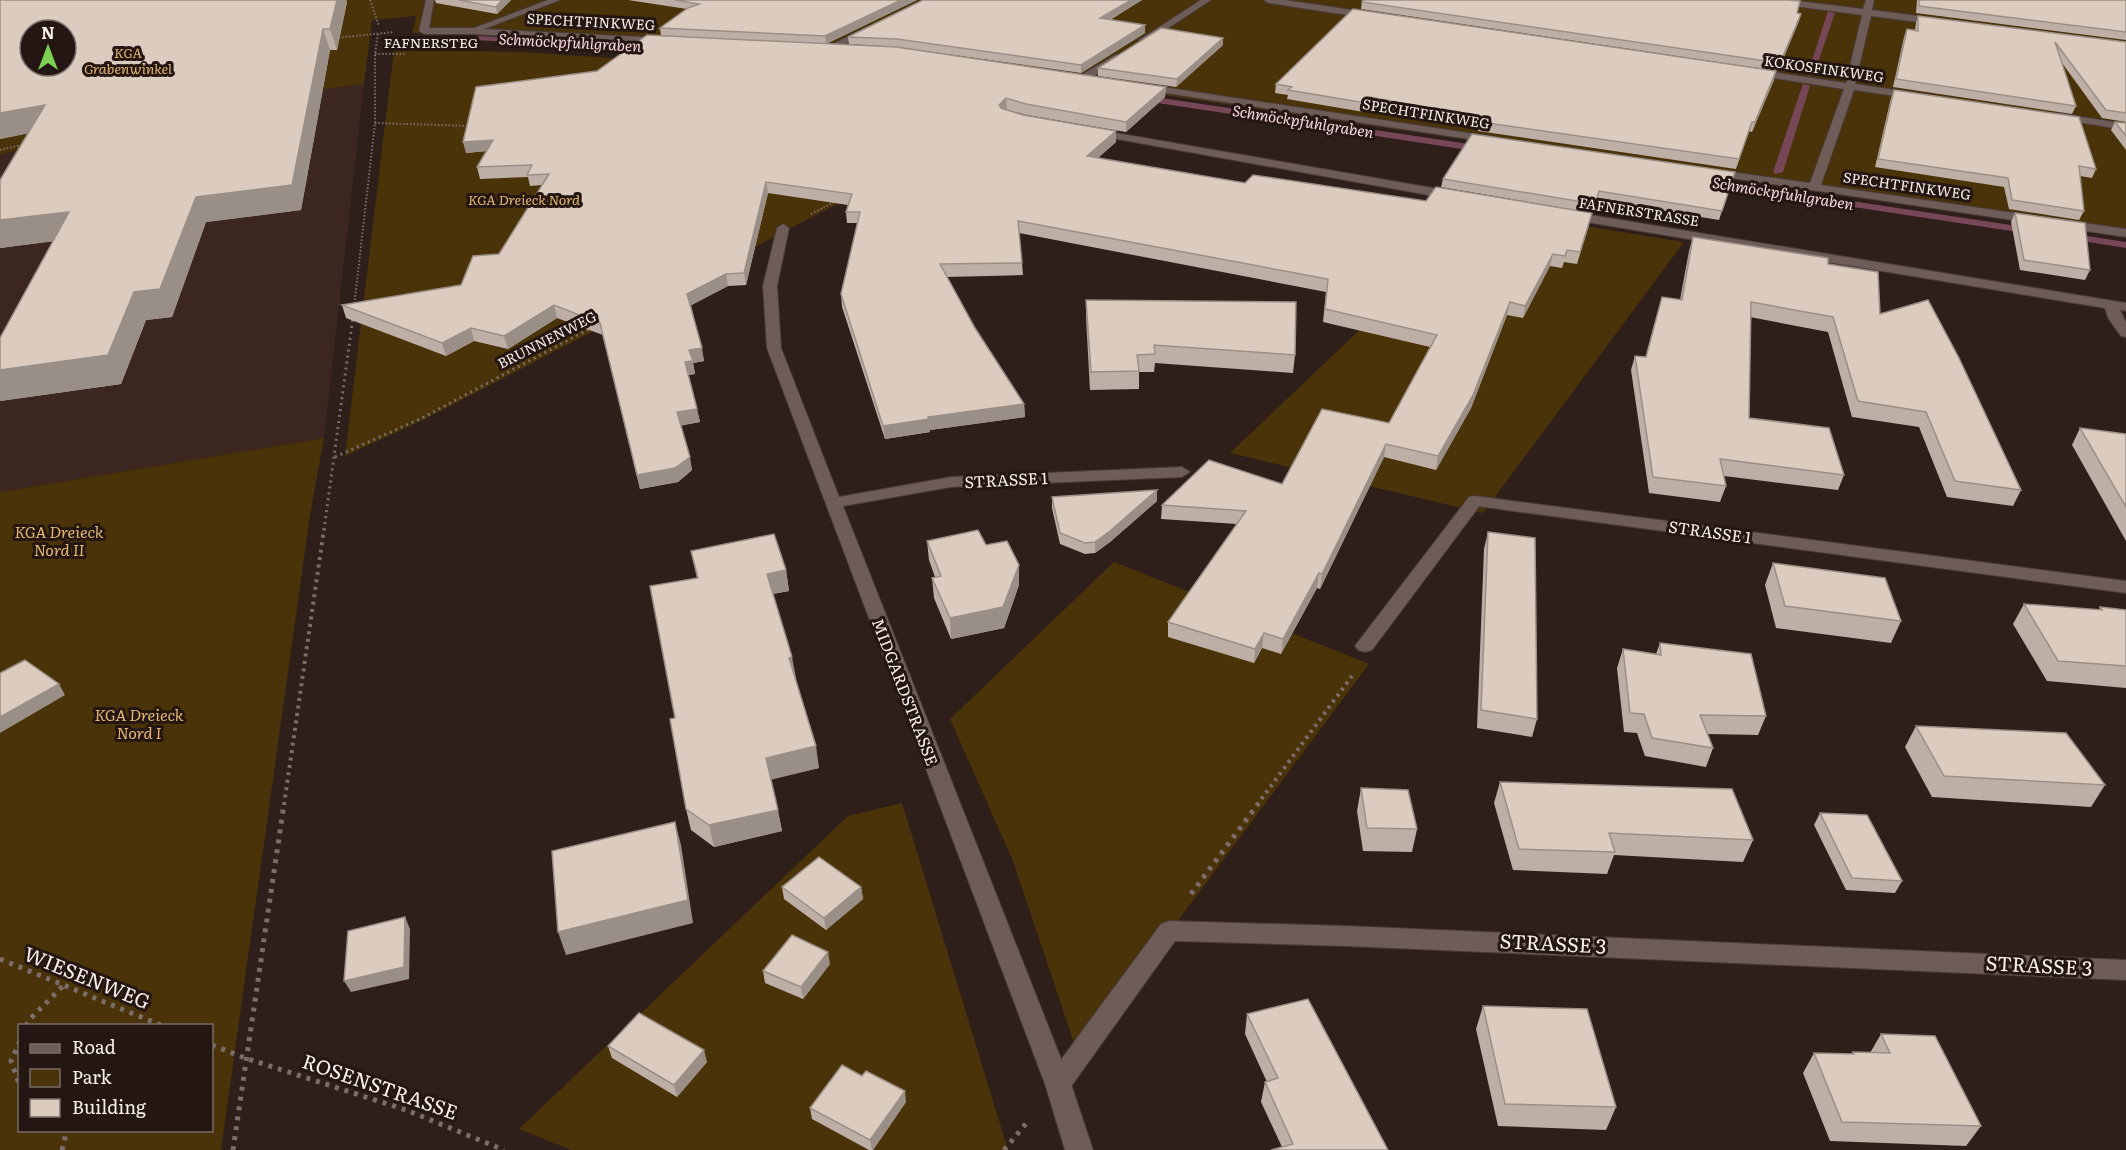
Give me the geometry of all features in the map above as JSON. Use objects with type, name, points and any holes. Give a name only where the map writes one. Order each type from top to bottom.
[{"type":"street","name":"SPECHTFINKWEG","points":[[430,0],[424,31],[471,31],[682,42]]},
{"type":"street","points":[[471,31],[556,0]]},
{"type":"street","points":[[1106,82],[1079,78],[1207,0]]},
{"type":"street","points":[[1268,0],[1384,17]]},
{"type":"street","points":[[1770,0],[1949,23]]},
{"type":"street","points":[[1814,187],[1850,86],[1870,0]]},
{"type":"street","points":[[851,50],[822,49],[879,24]]},
{"type":"street","name":"KOKOSFINKWEG","points":[[1745,71],[1930,98]]},
{"type":"street","name":"SPECHTFINKWEG","points":[[1129,85],[1510,142]]},
{"type":"street","points":[[2046,115],[2126,127]]},
{"type":"street","points":[[1082,130],[1466,198]]},
{"type":"street","name":"SPECHTFINKWEG","points":[[1697,170],[2126,233]]},
{"type":"street","name":"FAFNERSTRASSE","points":[[1548,212],[2126,307]]},
{"type":"street","name":"MIDGARDSTRASSE","points":[[783,228],[770,286],[774,348],[1058,1084],[1079,1150]]},
{"type":"street","points":[[2111,304],[2115,318],[2126,333]]},
{"type":"street","name":"STRASSE 1","points":[[832,503],[951,482],[1182,472]]},
{"type":"street","name":"STRASSE 1","points":[[1365,646],[1475,501],[2126,587]]},
{"type":"street","points":[[1058,1084],[1169,931]]},
{"type":"street","name":"STRASSE 3","points":[[1169,931],[1381,937],[2126,970]]},
{"type":"path","points":[[370,0],[379,26]]},
{"type":"path","points":[[338,32],[338,38]]},
{"type":"path","points":[[233,1150],[343,402],[375,123],[375,54],[378,33],[326,39]]},
{"type":"path","name":"FAFNERSTEG","points":[[375,54],[408,54]]},
{"type":"path","points":[[375,123],[476,126]]},
{"type":"path","points":[[0,150],[33,142]]},
{"type":"path","points":[[783,228],[845,197]]},
{"type":"path","name":"BRUNNENWEG","points":[[335,457],[422,418],[600,324]]},
{"type":"path","points":[[1169,931],[1196,885],[1364,660],[1365,646]]},
{"type":"path","name":"WIESENWEG","points":[[0,958],[158,1024]]},
{"type":"path","points":[[27,1024],[28,1020],[63,986]]},
{"type":"path","points":[[18,1045],[10,1061],[18,1081]]},
{"type":"path","points":[[213,1045],[245,1058]]},
{"type":"path","name":"ROSENSTRASSE","points":[[245,1058],[406,1110],[504,1150]]},
{"type":"path","points":[[62,1150],[67,1132]]},
{"type":"shaded area","points":[[364,84],[324,438],[0,492],[0,155],[56,139],[303,92]]},
{"type":"green space","name":"KGA Grabenwinkel","points":[[0,0],[2126,0],[2126,237],[893,55],[476,33],[412,33],[416,16],[372,20],[364,84],[303,92],[56,139],[0,155]]},
{"type":"green space","name":"KGA Dreieck Nord","points":[[394,50],[520,52],[765,68],[1046,106],[1000,119],[425,419],[345,456]]},
{"type":"green space","points":[[1486,210],[1684,242],[1483,513],[1230,453]]},
{"type":"green space","name":"KGA Dreieck Nord I","points":[[324,438],[310,515],[221,1150],[0,1150],[0,492]]},
{"type":"green space","points":[[1114,562],[1369,664],[1078,1055],[1013,861],[950,719]]},
{"type":"green space","points":[[902,803],[1008,1150],[571,1150],[519,1129],[848,816]]},
{"type":"building","points":[[0,0],[337,0],[330,29],[323,29],[292,185],[196,197],[160,289],[134,292],[108,355],[0,370],[0,338],[69,212],[0,220],[0,180],[45,105],[0,113]]},
{"type":"building","points":[[459,0],[502,0],[496,7]]},
{"type":"building","points":[[675,0],[901,0],[825,36],[660,28],[688,8],[699,4]]},
{"type":"building","points":[[923,0],[1131,0],[1100,18],[1145,25],[1081,65],[897,39],[848,37]]},
{"type":"building","points":[[1363,0],[1788,0],[1800,1],[1797,13],[1801,14],[1780,63],[1362,2]]},
{"type":"building","points":[[1919,0],[2126,0],[2126,32],[1919,6]]},
{"type":"building","points":[[1353,9],[1776,71],[1755,122],[1752,122],[1739,159],[1480,122],[1482,118],[1370,97],[1366,103],[1288,90],[1292,87],[1276,84]]},
{"type":"building","points":[[1918,16],[2126,42],[2126,113],[2106,110],[2055,42],[2076,106],[1896,79],[1907,29],[1918,31]]},
{"type":"building","points":[[1161,28],[1223,38],[1177,79],[1098,68]]},
{"type":"building","points":[[647,35],[896,47],[1166,87],[1126,122],[1026,104],[1006,98],[999,105],[1001,108],[1023,115],[1116,131],[1087,156],[1245,183],[1253,175],[1426,201],[1436,187],[1592,213],[1580,252],[1567,250],[1565,256],[1553,254],[1525,306],[1510,302],[1473,395],[1438,456],[1386,444],[1322,574],[1319,573],[1283,639],[1264,633],[1255,649],[1168,622],[1246,511],[1162,505],[1209,460],[1282,484],[1322,409],[1389,423],[1437,335],[1325,309],[1328,279],[1018,221],[1022,263],[940,264],[975,328],[1024,404],[928,417],[929,419],[883,426],[841,294],[860,212],[846,212],[852,194],[766,182],[744,273],[726,274],[687,294],[702,348],[689,350],[693,361],[685,362],[697,409],[677,412],[690,457],[675,468],[637,475],[600,323],[554,305],[504,336],[471,328],[442,343],[342,305],[461,285],[473,256],[499,254],[549,174],[527,175],[532,165],[477,167],[493,140],[463,142],[476,87],[597,71]]},
{"type":"building","points":[[1894,90],[2079,117],[2096,169],[2079,166],[2084,211],[2012,200],[2008,178],[1878,159]]},
{"type":"building","points":[[2115,122],[2126,123],[2126,136]]},
{"type":"building","points":[[1472,134],[1735,172],[1722,211],[1599,191],[1595,204],[1443,179]]},
{"type":"building","points":[[2015,213],[2085,223],[2090,270],[2024,260]]},
{"type":"building","points":[[1693,237],[1828,258],[1828,264],[1878,272],[1880,314],[1928,300],[1959,358],[2021,490],[1955,481],[1926,412],[1858,401],[1833,317],[1751,302],[1749,418],[1829,428],[1844,475],[1720,459],[1726,486],[1653,477],[1635,356],[1646,357],[1662,297],[1682,300]]},
{"type":"building","points":[[1086,300],[1296,302],[1295,355],[1154,345],[1155,354],[1137,355],[1139,371],[1091,372]]},
{"type":"building","points":[[2080,428],[2126,434],[2126,507]]},
{"type":"building","points":[[1157,490],[1095,542],[1085,543],[1060,533],[1052,497]]},
{"type":"building","points":[[978,530],[986,545],[1007,541],[1019,565],[1003,607],[950,618],[932,578],[941,576],[927,541]]},
{"type":"building","points":[[1488,532],[1535,538],[1537,719],[1481,710]]},
{"type":"building","points":[[774,534],[786,570],[767,574],[792,657],[789,658],[816,746],[766,758],[778,810],[709,825],[686,809],[670,719],[675,718],[650,586],[698,578],[691,551]]},
{"type":"building","points":[[1773,563],[1885,578],[1901,621],[1785,606]]},
{"type":"building","points":[[2024,604],[2126,610],[2126,666],[2058,661]]},
{"type":"building","points":[[1660,643],[1751,654],[1766,716],[1700,715],[1713,748],[1652,738],[1644,714],[1630,713],[1623,649],[1661,655]]},
{"type":"building","points":[[25,660],[59,684],[0,717],[0,673]]},
{"type":"building","points":[[1916,726],[2066,733],[2105,785],[1944,776]]},
{"type":"building","points":[[1500,782],[1732,789],[1753,840],[1609,833],[1615,852],[1519,849]]},
{"type":"building","points":[[1361,788],[1408,790],[1417,829],[1367,828]]},
{"type":"building","points":[[1820,813],[1867,815],[1902,881],[1852,878]]},
{"type":"building","points":[[675,822],[688,900],[558,932],[552,851]]},
{"type":"building","points":[[819,857],[861,887],[824,918],[782,887]]},
{"type":"building","points":[[405,917],[404,967],[344,981],[348,931]]},
{"type":"building","points":[[792,935],[828,952],[801,987],[763,971]]},
{"type":"building","points":[[1308,999],[1388,1150],[1271,1150],[1293,1144],[1265,1082],[1278,1078],[1247,1014]]},
{"type":"building","points":[[1483,1006],[1587,1009],[1616,1107],[1505,1104]]},
{"type":"building","points":[[639,1013],[704,1050],[674,1085],[608,1046]]},
{"type":"building","points":[[1881,1034],[1935,1036],[1981,1126],[1842,1122],[1814,1053],[1890,1053]]},
{"type":"building","points":[[842,1065],[862,1076],[866,1071],[905,1091],[870,1140],[810,1108]]},
{"type":"waterway","points":[[1810,74],[1831,13]]},
{"type":"waterway","name":"Schmöckpfuhlgraben","points":[[476,38],[652,46]]},
{"type":"waterway","points":[[1778,172],[1806,86]]},
{"type":"waterway","name":"Schmöckpfuhlgraben","points":[[1141,98],[1482,149]]},
{"type":"waterway","name":"Schmöckpfuhlgraben","points":[[1711,183],[2031,231]]},
{"type":"waterway","name":"Schmöckpfuhlgraben","points":[[2067,236],[2126,245]]},
{"type":"park label","name":"KGA Dreieck Nord II","points":[[59,541]]}]
